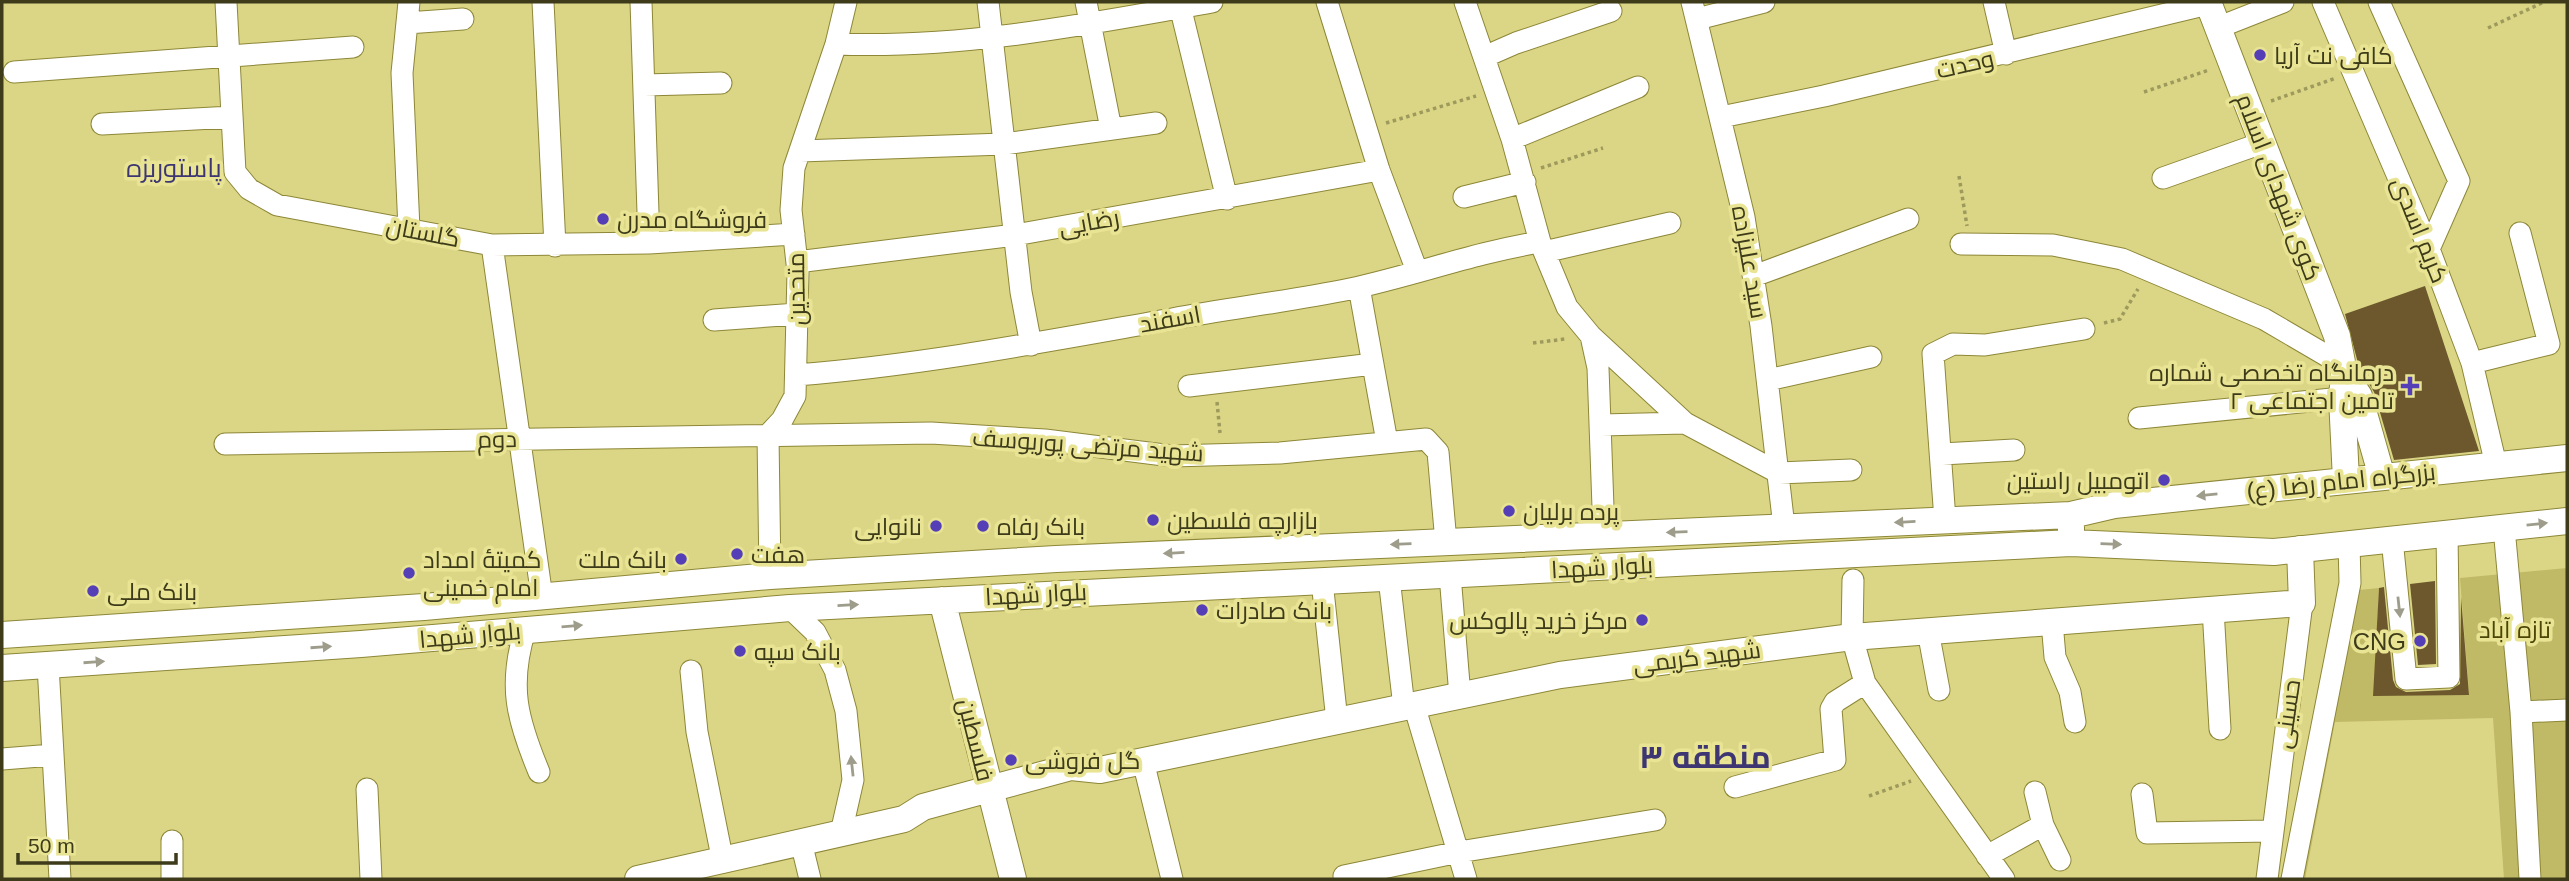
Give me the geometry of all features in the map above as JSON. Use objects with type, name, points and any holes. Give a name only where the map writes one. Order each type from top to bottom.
[{"type":"main road","name":"کوی شهدای اسلام","points":[[2211,11],[2262,143],[2343,375],[2346,480]]},
{"type":"main road","name":"کوی شهدای اسلام","points":[[2343,375],[2359,396],[2382,477]]},
{"type":"main road","name":"بزرگراه امام رضا (ع)","points":[[2071,515],[2114,505],[2567,457]]},
{"type":"main road","name":"بلوار شهدا","points":[[2,635],[424,607],[770,576],[1069,558],[2071,515]]},
{"type":"main road","points":[[2071,515],[2071,543]]},
{"type":"main road","points":[[2000,517],[2000,547]]},
{"type":"main road","points":[[2287,550],[2567,521]]},
{"type":"main road","name":"بلوار شهدا","points":[[2,668],[361,644],[790,608],[942,600],[2071,543],[2287,550]]},
{"type":"main road","name":"حسینی","points":[[2287,550],[2302,603]]},
{"type":"main road","name":"فلسطین","points":[[942,600],[1013,879]]},
{"type":"main road","name":"شهید کریمی","points":[[638,879],[723,862],[904,819],[924,824],[991,798],[1076,785],[1100,770],[1560,675],[1852,637],[2302,603]]},
{"type":"main road","points":[[424,607],[418,614],[416,624],[420,633],[428,638]]},
{"type":"main road","points":[[358,610],[367,613],[374,621],[375,630],[370,639],[361,644]]},
{"type":"street","name":"گلستان","points":[[226,2],[235,172],[249,189],[277,205],[492,245],[649,243],[794,234]]},
{"type":"street","points":[[543,2],[555,246]]},
{"type":"street","points":[[641,2],[649,243]]},
{"type":"street","name":"متحدین","points":[[768,435],[782,420],[795,396],[797,262],[791,211],[794,168],[836,44],[846,2]]},
{"type":"street","points":[[988,2],[1021,292],[1031,345]]},
{"type":"street","points":[[836,44],[914,44],[990,36],[1087,12],[1212,2]]},
{"type":"street","points":[[1327,2],[1380,170],[1417,271]]},
{"type":"street","points":[[1465,2],[1512,139],[1542,247],[1567,307],[1591,336],[1685,423],[1779,473],[1851,470]]},
{"type":"street","points":[[1695,10],[1764,2]]},
{"type":"street","points":[[1994,2],[2006,54]]},
{"type":"street","name":"وحدت","points":[[1721,117],[2006,54],[2174,7],[2211,11],[2283,2]]},
{"type":"street","name":"کریم اسدی","points":[[2323,2],[2429,249],[2472,363],[2496,465]]},
{"type":"street","points":[[2379,2],[2459,181],[2429,249]]},
{"type":"street","points":[[1180,5],[1227,199]]},
{"type":"street","name":"سید علیزاده","points":[[1695,10],[1721,117],[1754,276],[1769,380],[1784,527]]},
{"type":"street","points":[[1484,57],[1516,43],[1611,11]]},
{"type":"street","points":[[409,229],[402,73],[408,12],[463,19]]},
{"type":"street","points":[[1087,12],[1111,129]]},
{"type":"street","points":[[14,72],[353,47]]},
{"type":"street","points":[[644,85],[721,83]]},
{"type":"street","points":[[1512,139],[1638,87]]},
{"type":"street","points":[[102,124],[232,117]]},
{"type":"street","points":[[800,150],[1004,144],[1156,123]]},
{"type":"street","points":[[2163,178],[2262,143]]},
{"type":"street","name":"رضایی","points":[[797,262],[1015,235],[1380,170]]},
{"type":"street","points":[[1464,197],[1523,178]]},
{"type":"street","points":[[1754,276],[1908,219]]},
{"type":"street","name":"اسفند","points":[[796,374],[891,367],[1031,345],[1227,309],[1279,303],[1359,286],[1484,251],[1542,247],[1670,223]]},
{"type":"street","points":[[2472,363],[2549,344],[2520,233]]},
{"type":"street","points":[[1966,244],[2053,245],[2122,259],[2264,319],[2329,357],[2343,375],[2139,418]]},
{"type":"street","points":[[492,245],[542,597]]},
{"type":"street","points":[[1359,286],[1387,442]]},
{"type":"street","points":[[714,320],[797,314]]},
{"type":"street","points":[[1945,520],[1933,354],[1953,344],[1985,345],[2084,329]]},
{"type":"street","points":[[1591,336],[1598,368],[1604,535]]},
{"type":"street","points":[[1769,380],[1871,357]]},
{"type":"street","points":[[1189,386],[1373,364]]},
{"type":"street","points":[[1601,425],[1685,423]]},
{"type":"street","name":"شهید مرتضی پوریوسف","points":[[768,435],[931,433],[1045,440],[1172,456],[1279,453],[1426,439],[1438,452],[1446,542]]},
{"type":"street","points":[[768,435],[770,576]]},
{"type":"street","name":"دوم","points":[[225,444],[768,435]]},
{"type":"street","points":[[1942,454],[2014,450]]},
{"type":"street","points":[[2504,528],[2521,712],[2530,879]]},
{"type":"street","points":[[2392,539],[2406,679],[2449,677],[2447,533]]},
{"type":"street","points":[[2292,879],[2350,583],[2349,543]]},
{"type":"street","points":[[1450,575],[1460,696]]},
{"type":"street","points":[[1389,578],[1409,706],[1466,879]]},
{"type":"street","points":[[1853,580],[1852,637],[1864,683],[2004,879]]},
{"type":"street","points":[[1322,581],[1338,721]]},
{"type":"street","name":"حسینی","points":[[2267,879],[2302,603]]},
{"type":"street","points":[[790,608],[820,642],[835,670],[846,711],[853,780],[841,833]]},
{"type":"street","points":[[2213,609],[2220,729]]},
{"type":"street","points":[[2052,622],[2055,657],[2070,692],[2075,722]]},
{"type":"street","points":[[525,630],[517,656],[515,697],[521,727],[539,772]]},
{"type":"street","points":[[1927,631],[1939,690]]},
{"type":"street","points":[[48,665],[60,879]]},
{"type":"street","points":[[691,671],[697,732],[723,862]]},
{"type":"street","points":[[1735,787],[1835,760],[1831,709],[1835,702],[1864,683]]},
{"type":"street","points":[[2521,712],[2567,710]]},
{"type":"street","points":[[2,759],[54,755]]},
{"type":"street","points":[[1143,761],[1172,879]]},
{"type":"street","points":[[367,789],[371,879]]},
{"type":"street","points":[[2035,792],[2043,825],[2060,860]]},
{"type":"street","points":[[2142,794],[2147,833],[2271,831]]},
{"type":"street","points":[[1344,876],[1459,852],[1655,820]]},
{"type":"street","points":[[1987,856],[2043,825]]},
{"type":"street","points":[[172,841],[172,879]]},
{"type":"street","points":[[801,842],[810,879]]},
{"type":"path","points":[[2488,28],[2544,2]]},
{"type":"path","points":[[2144,92],[2231,63]]},
{"type":"path","points":[[2249,109],[2353,72]]},
{"type":"path","points":[[1367,128],[1496,90]]},
{"type":"path","points":[[1523,178],[1603,148]]},
{"type":"path","points":[[1959,176],[1966,244]]},
{"type":"path","points":[[2084,329],[2120,319],[2150,269]]},
{"type":"path","points":[[1533,343],[1591,336]]},
{"type":"path","points":[[1216,383],[1222,455]]},
{"type":"path","points":[[1869,796],[1930,774]]},
{"type":"green space","name":"تازه آباد","points":[[2567,568],[2567,879],[2504,879],[2493,718],[2335,722],[2305,879],[2302,879],[2359,590],[2379,588],[2374,695],[2469,694],[2460,578]]},
{"type":"building","name":"درمانگاه تخصصی شماره ۲ تامین اجتماعی","points":[[2425,286],[2479,451],[2394,460],[2374,392],[2359,367],[2345,314]]},
{"type":"building","points":[[2435,581],[2436,664],[2418,665],[2410,584]]},
{"type":"building","points":[[2384,587],[2393,680],[2396,687],[2406,692],[2450,690],[2460,684],[2461,597],[2469,695],[2373,696],[2379,588]]},
{"type":"place","name":"کافی نت آریا","points":[[2260,55]]},
{"type":"place","name":"فروشگاه مدرن","points":[[603,219]]},
{"type":"place","name":"درمانگاه تخصصی شماره ۲ تامین اجتماعی","points":[[2410,386]]},
{"type":"place","name":"اتومبیل راستین","points":[[2164,480]]},
{"type":"place","name":"پرده برلیان","points":[[1509,511]]},
{"type":"place","name":"بازارچه فلسطین","points":[[1153,520]]},
{"type":"place","name":"نانوایی","points":[[936,526]]},
{"type":"place","name":"بانک رفاه","points":[[983,526]]},
{"type":"place","name":"هفت","points":[[737,554]]},
{"type":"place","name":"بانک ملت","points":[[681,559]]},
{"type":"place","name":"کمیتهٔ امداد امام خمینی","points":[[409,573]]},
{"type":"place","name":"بانک ملی","points":[[93,591]]},
{"type":"place","name":"بانک صادرات","points":[[1202,610]]},
{"type":"place","name":"مركز خريد پالوكس","points":[[1642,620]]},
{"type":"place","name":"CNG","points":[[2420,641]]},
{"type":"place","name":"بانک سپه","points":[[740,651]]},
{"type":"place","name":"گل فروشی","points":[[1011,760]]},
{"type":"district","name":"پاستوریزه","points":[[174,168]]},
{"type":"district","name":"منطقه ۳","points":[[1705,757]]}]
